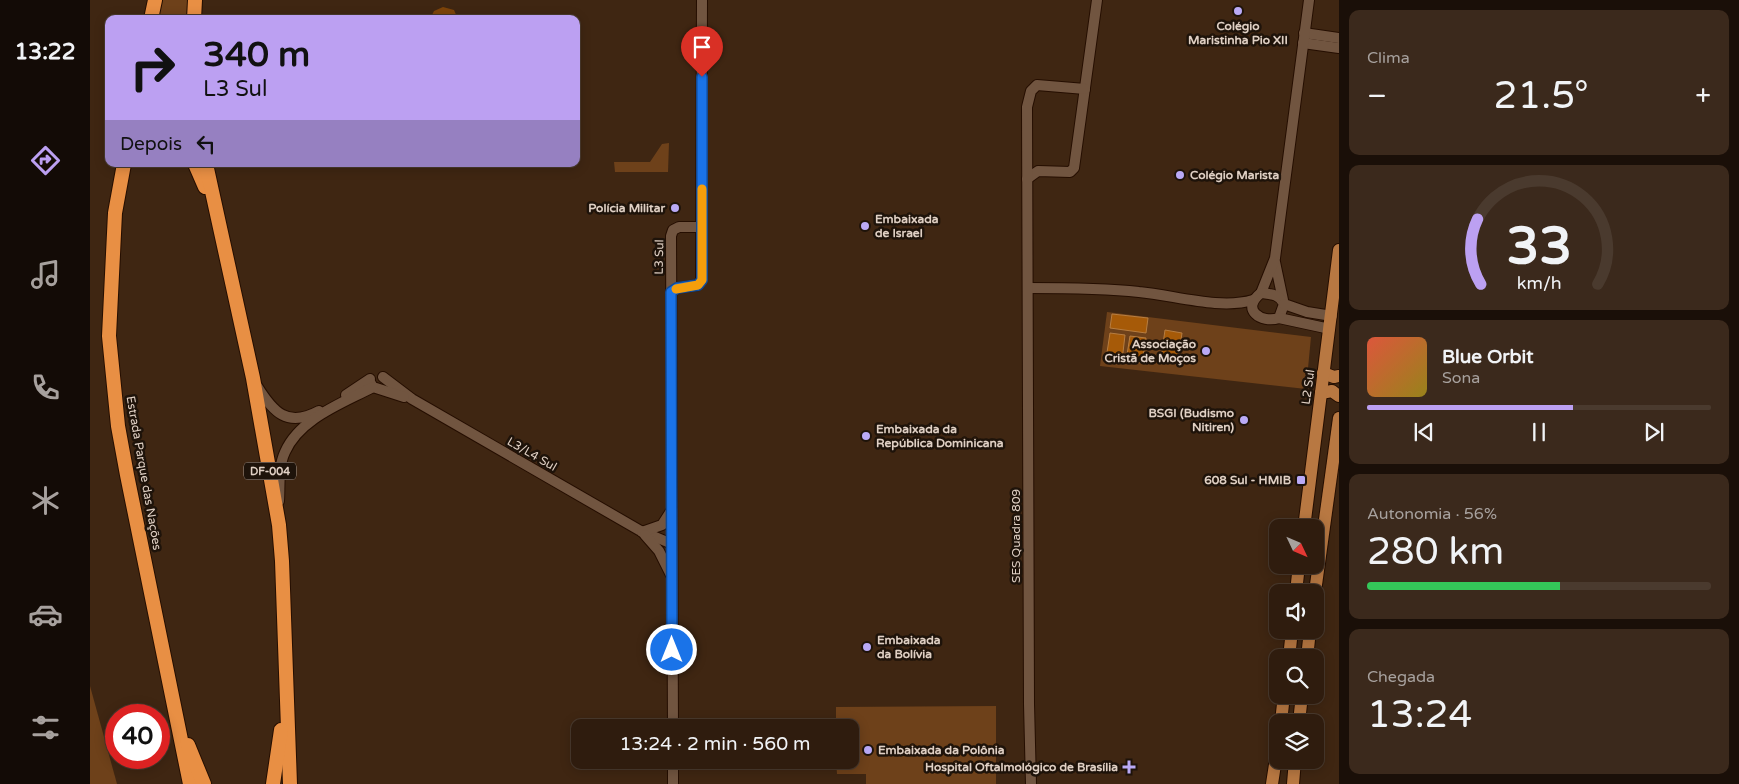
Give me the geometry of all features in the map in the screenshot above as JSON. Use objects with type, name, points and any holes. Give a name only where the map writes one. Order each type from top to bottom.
[{"type":"highway","points":[[151,15],[155,0]]},
{"type":"highway","points":[[194,15],[195,0]]},
{"type":"highway","name":"Estrada Parque das Nações","points":[[123,167],[115,213],[109,336],[114,391],[127,475],[190,784]]},
{"type":"highway","points":[[115,213],[133,167]]},
{"type":"highway","points":[[196,167],[216,215]]},
{"type":"highway","name":"DF-004","points":[[207,167],[253,378],[279,525],[283,580],[290,784]]},
{"type":"highway","points":[[273,784],[286,706]]},
{"type":"highway","points":[[177,719],[204,784]]},
{"type":"main road","name":"L2 Sul","points":[[1312,519],[1320,393],[1331,322],[1339,250]]},
{"type":"main road","points":[[1323,373],[1334,377],[1339,376]]},
{"type":"main road","points":[[1320,393],[1332,391],[1339,396]]},
{"type":"main road","name":"L2 Sul","points":[[1314,519],[1339,418]]},
{"type":"main road","points":[[1287,704],[1292,710],[1298,704]]},
{"type":"main road","points":[[1272,784],[1274,769]]},
{"type":"main road","points":[[1293,784],[1294,769]]},
{"type":"street","name":"L3 Sul","points":[[673,288],[695,286],[700,283],[702,227],[702,0]]},
{"type":"street","points":[[1027,180],[1038,171],[1070,172],[1074,168],[1096,0]]},
{"type":"street","points":[[1279,318],[1283,302],[1275,258],[1309,0]]},
{"type":"street","points":[[1304,38],[1339,38]]},
{"type":"street","points":[[1304,38],[1339,48]]},
{"type":"street","name":"SES Quadra 809","points":[[1031,784],[1029,704],[1027,107],[1031,90],[1038,86],[1085,89]]},
{"type":"street","points":[[1027,159],[1038,171]]},
{"type":"street","name":"L3 Sul","points":[[672,719],[673,288],[671,236],[673,230],[680,227],[702,227]]},
{"type":"street","points":[[1256,316],[1252,310],[1275,258]]},
{"type":"street","points":[[1028,288],[1099,288],[1142,292],[1223,304],[1241,304],[1257,297],[1274,295],[1283,302],[1331,322]]},
{"type":"street","points":[[1223,304],[1272,320],[1279,318],[1331,322]]},
{"type":"street","name":"L3/L4 Sul","points":[[373,385],[382,386],[384,383],[383,377],[412,399],[672,549]]},
{"type":"street","points":[[253,378],[270,406],[277,413],[298,418],[304,418],[373,385]]},
{"type":"street","points":[[279,525],[280,469],[285,452],[304,428],[324,413],[373,385]]},
{"type":"street","name":"L3/L4 Sul","points":[[373,385],[412,399]]},
{"type":"street","points":[[672,508],[662,525],[642,532],[659,551],[672,578]]},
{"type":"street","points":[[673,769],[673,784]]},
{"type":"shaded area","points":[[162,0],[190,0],[189,15],[159,15]]},
{"type":"shaded area","points":[[443,7],[454,10],[456,15],[432,15],[434,11]]},
{"type":"shaded area","points":[[669,143],[668,172],[615,172],[614,162],[650,162],[662,144]]},
{"type":"shaded area","name":"Associação Cristã de Moços","points":[[1107,312],[1311,337],[1306,389],[1100,366]]},
{"type":"shaded area","points":[[1112,314],[1148,318],[1146,333],[1110,328]]},
{"type":"shaded area","points":[[1165,330],[1182,333],[1178,360],[1161,358]]},
{"type":"shaded area","points":[[1110,333],[1125,335],[1122,361],[1106,359]]},
{"type":"shaded area","points":[[1130,336],[1146,338],[1142,363],[1126,361]]},
{"type":"shaded area","points":[[90,686],[105,740],[105,769],[113,769],[117,784],[90,784]]},
{"type":"shaded area","points":[[996,706],[996,784],[866,784],[866,774],[837,774],[837,769],[859,769],[859,719],[836,719],[836,707]]},
{"type":"slow traffic","points":[[676,289],[698,285],[702,280],[702,189]]},
{"type":"place","name":"Colégio Maristinha Pio XII","points":[[1238,11]]},
{"type":"place","name":"Colégio Marista","points":[[1180,175]]},
{"type":"place","name":"Polícia Militar","points":[[675,208]]},
{"type":"place","name":"Embaixada de Israel","points":[[865,226]]},
{"type":"place","name":"Associação Cristã de Moços","points":[[1206,351]]},
{"type":"place","name":"BSGI (Budismo Nitiren)","points":[[1244,420]]},
{"type":"place","name":"Embaixada da República Dominicana","points":[[866,436]]},
{"type":"place","name":"608 Sul - HMIB","points":[[1301,480]]},
{"type":"place","name":"Embaixada da Bolívia","points":[[867,647]]},
{"type":"place","name":"Embaixada da Polônia","points":[[868,750]]},
{"type":"place","name":"Hospital Oftalmológico de Brasília","points":[[1129,767]]},
{"type":"route","points":[[672,650],[671,292],[677,288],[698,285],[702,280],[702,77]]}]
